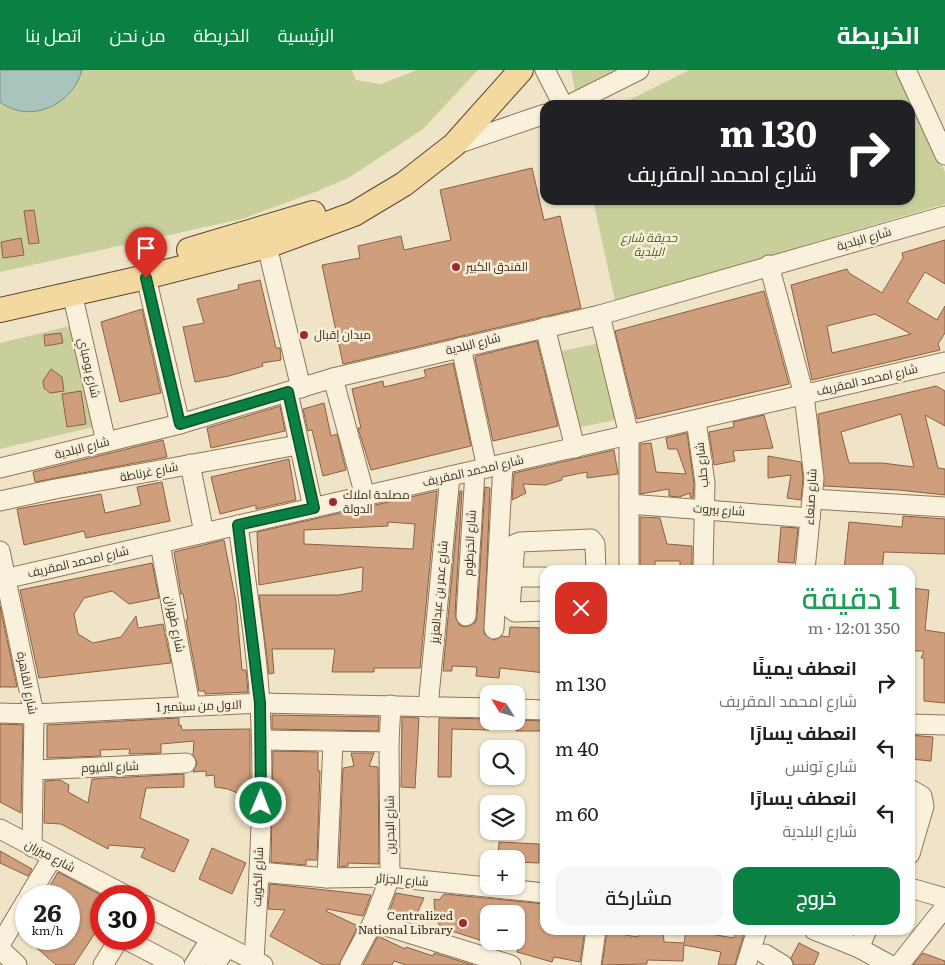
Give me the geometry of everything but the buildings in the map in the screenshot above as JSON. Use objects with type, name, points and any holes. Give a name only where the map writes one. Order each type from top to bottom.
[{"type":"main road","points":[[0,296],[164,257],[306,215],[350,198],[396,171],[420,153],[455,122],[504,70]]},
{"type":"main road","points":[[0,310],[146,278],[267,246],[354,214],[404,184],[454,145],[521,70]]},
{"type":"street","points":[[545,70],[560,100]]},
{"type":"street","points":[[578,100],[639,70]]},
{"type":"street","points":[[906,70],[945,155]]},
{"type":"street","points":[[454,145],[540,116]]},
{"type":"street","name":"شارع البلدية","points":[[0,468],[180,424],[333,378],[600,315],[945,216]]},
{"type":"street","points":[[267,246],[294,390],[298,446],[314,508]]},
{"type":"street","name":"شارع صنعاء","points":[[769,266],[804,395],[814,478],[805,565]]},
{"type":"street","points":[[146,278],[180,424]]},
{"type":"street","name":"شارع بومباي","points":[[72,294],[106,442]]},
{"type":"street","points":[[600,315],[629,435],[629,565]]},
{"type":"street","points":[[545,327],[575,448]]},
{"type":"street","points":[[461,347],[488,468],[494,629]]},
{"type":"street","name":"شارع امحمد المقريف","points":[[3,580],[945,362]]},
{"type":"street","points":[[333,378],[365,496]]},
{"type":"street","name":"شارع حلب","points":[[696,420],[702,450],[705,509],[703,565]]},
{"type":"street","name":"شارع غرناطة","points":[[0,501],[55,488],[298,446]]},
{"type":"street","points":[[190,464],[204,533]]},
{"type":"street","name":"شارع الخرطوم","points":[[466,616],[488,468]]},
{"type":"street","name":"شارع عمر بن عبدالعزيز","points":[[428,707],[450,476]]},
{"type":"street","points":[[812,499],[945,507]]},
{"type":"street","name":"شارع بيروت","points":[[629,504],[810,518]]},
{"type":"street","name":"شارع الكويت","points":[[238,525],[260,703],[262,740],[259,962]]},
{"type":"street","points":[[540,611],[512,611],[510,608],[513,549],[515,544],[520,542],[591,539],[595,544],[596,565]]},
{"type":"street","name":"شارع طهران","points":[[160,544],[190,705]]},
{"type":"street","name":"شارع القاهرة","points":[[0,551],[3,580],[34,714],[35,770],[32,847]]},
{"type":"street","points":[[512,577],[540,577]]},
{"type":"street","name":"الاول من سبتمبر 1","points":[[0,713],[34,714],[260,703],[480,708]]},
{"type":"street","name":"شارع البحرين","points":[[350,965],[373,922],[390,878],[389,742],[391,705]]},
{"type":"street","points":[[525,709],[540,710]]},
{"type":"street","points":[[915,724],[945,725]]},
{"type":"street","points":[[262,740],[389,742]]},
{"type":"street","points":[[327,878],[333,742]]},
{"type":"street","name":"شارع الفيوم","points":[[35,770],[186,763]]},
{"type":"street","points":[[915,792],[922,796],[924,806],[915,837]]},
{"type":"street","name":"شارع ميزران","points":[[0,829],[105,885]]},
{"type":"street","points":[[36,885],[52,858]]},
{"type":"street","name":"شارع الجزائر","points":[[259,872],[327,878],[390,878],[540,893]]},
{"type":"street","points":[[915,889],[945,898]]},
{"type":"street","points":[[899,965],[945,907]]},
{"type":"street","points":[[155,911],[218,944],[259,962]]},
{"type":"street","points":[[373,922],[500,963]]},
{"type":"street","points":[[5,956],[15,930]]},
{"type":"street","points":[[591,965],[595,935]]},
{"type":"street","points":[[746,965],[755,935]]},
{"type":"street","points":[[831,935],[890,965]]},
{"type":"street","points":[[859,948],[865,935]]},
{"type":"street","points":[[194,965],[218,944]]},
{"type":"street","points":[[215,965],[218,944]]},
{"type":"street","points":[[106,964],[113,950]]},
{"type":"street","points":[[147,950],[175,965]]},
{"type":"street","points":[[765,954],[783,965]]},
{"type":"green space","points":[[0,70],[352,70],[356,80],[381,84],[417,70],[478,70],[423,129],[350,177],[318,191],[242,219],[0,272]]},
{"type":"green space","points":[[571,70],[617,70],[575,91]]},
{"type":"green space","name":"حديقة شارع البلدية","points":[[689,70],[899,70],[913,100],[629,100]]},
{"type":"green space","name":"حديقة شارع البلدية","points":[[915,105],[945,172],[945,204],[615,301],[594,205],[915,205]]},
{"type":"green space","points":[[70,326],[93,427],[0,449],[0,343]]},
{"type":"green space","points":[[601,343],[615,420],[571,429],[557,352]]},
{"type":"water","points":[[0,70],[82,70],[70,93],[60,101],[37,111],[25,111],[12,109],[0,102]]},
{"type":"place","name":"الفندق الكبير","points":[[456,267]]},
{"type":"place","name":"ميدان إقبال","points":[[304,335]]},
{"type":"place","name":"مصلحة املاك الدولة","points":[[333,502]]},
{"type":"place","name":"Centralized National Library","points":[[463,923]]},
{"type":"route","points":[[146,278],[180,424],[288,392],[298,446],[314,508],[238,525],[260,703],[262,740],[261,803]]}]
